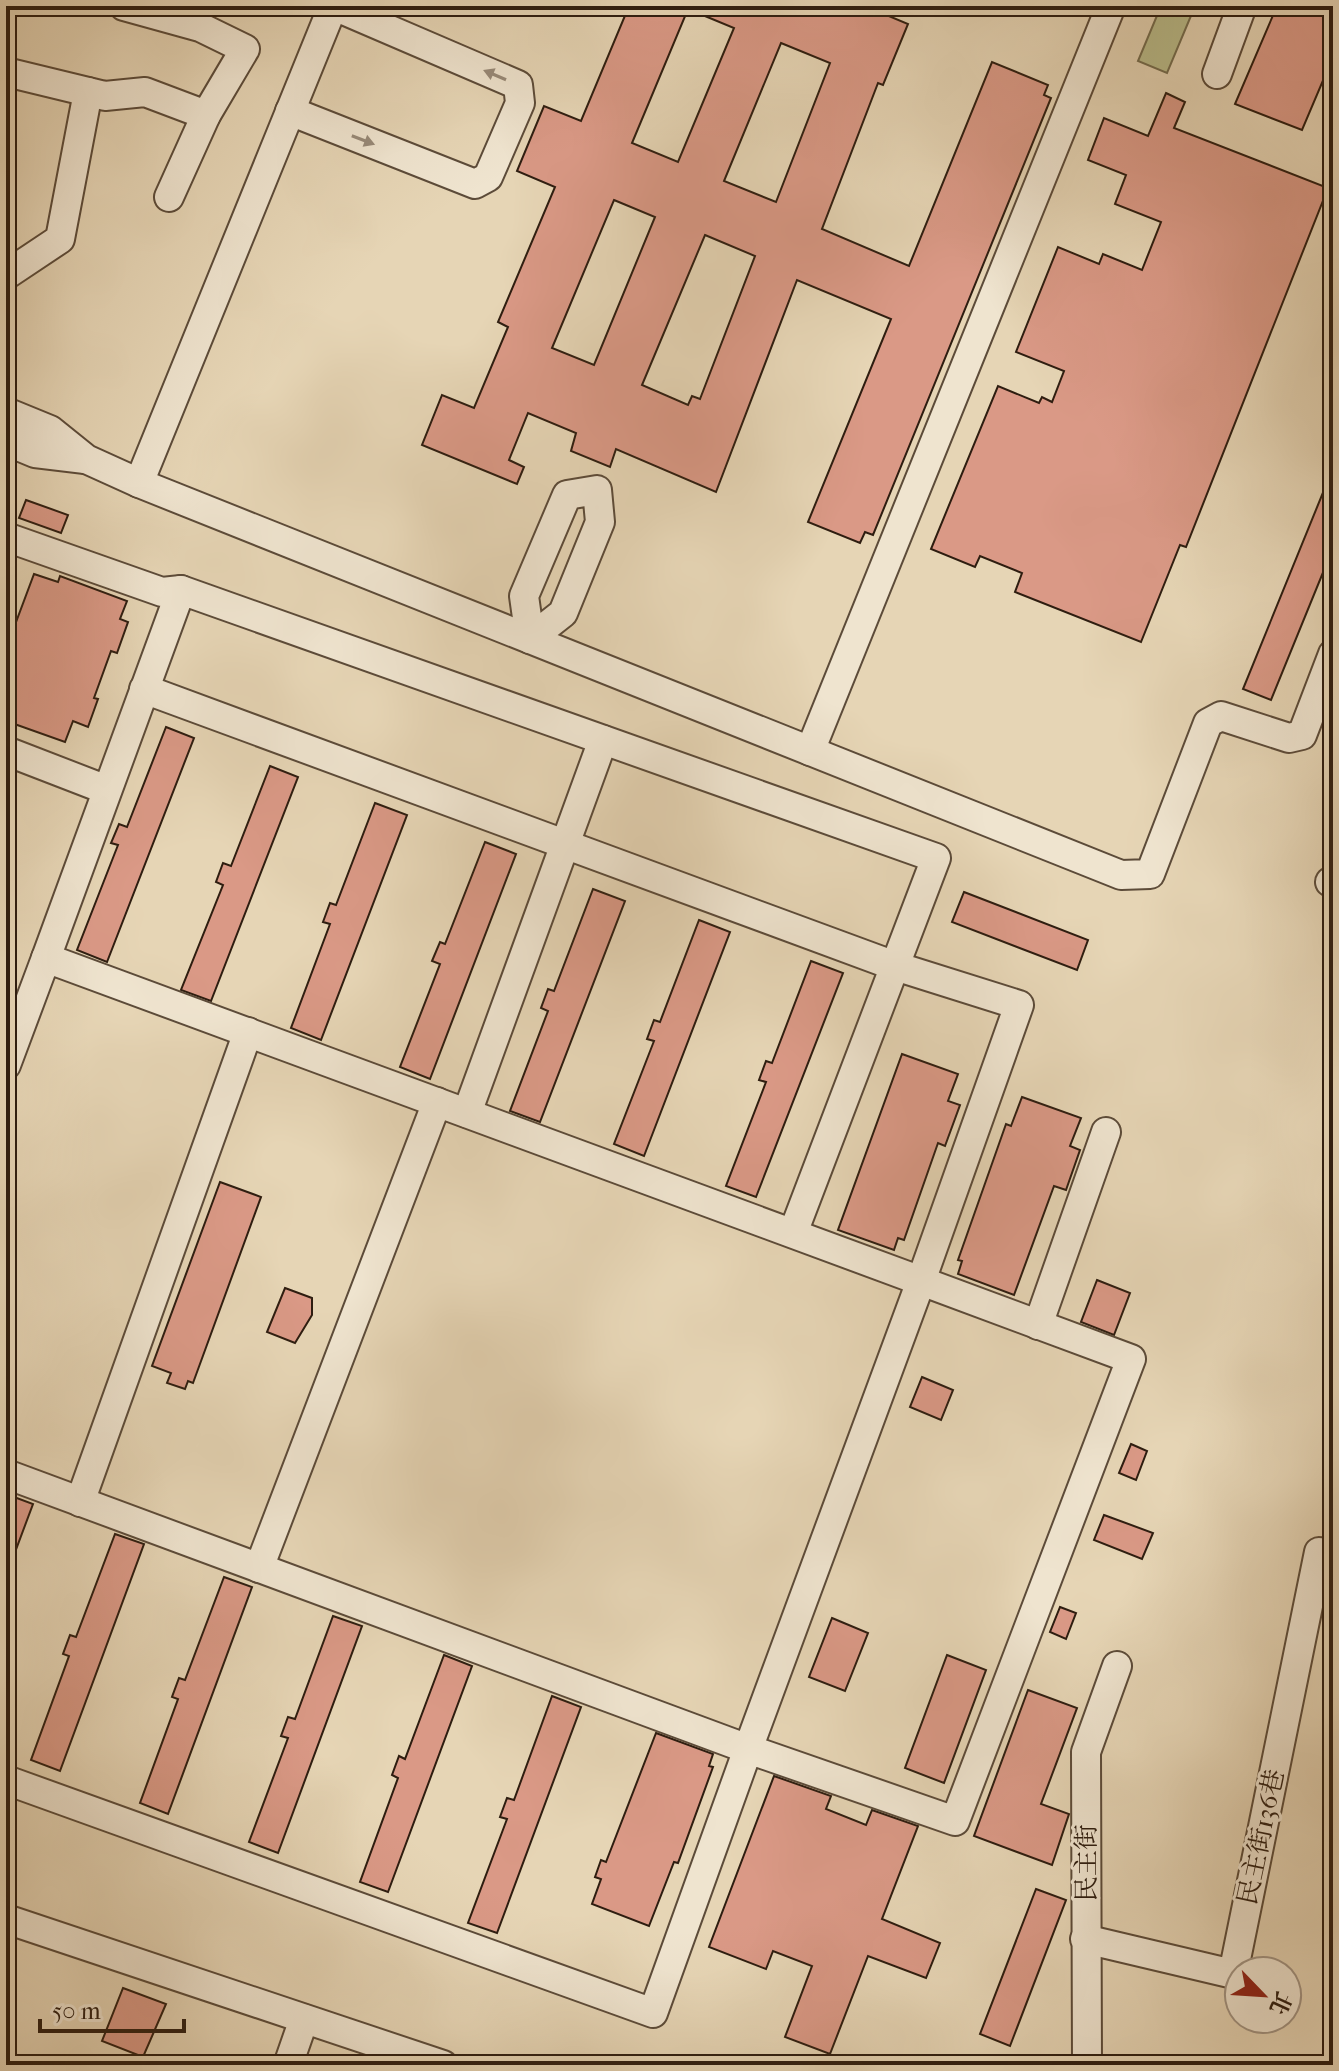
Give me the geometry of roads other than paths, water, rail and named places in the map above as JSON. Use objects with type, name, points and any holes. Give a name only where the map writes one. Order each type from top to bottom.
[{"type":"street","points":[[124,6],[200,27],[245,49],[206,115],[169,197]]},
{"type":"street","points":[[139,483],[290,111],[333,6],[518,85],[520,103],[488,177],[475,184],[290,111]]},
{"type":"street","points":[[810,751],[1111,6]]},
{"type":"street","points":[[1217,74],[1242,6]]},
{"type":"street","points":[[7,77],[105,96],[145,92],[206,115]]},
{"type":"street","points":[[6,275],[60,239],[88,92]]},
{"type":"street","points":[[6,412],[50,430],[86,459],[139,483],[1121,875],[1150,874],[1208,723],[1221,716],[1289,738],[1302,735],[1333,654]]},
{"type":"street","points":[[6,441],[35,453],[86,459]]},
{"type":"street","points":[[597,490],[600,522],[563,613],[530,639],[524,596],[567,495],[597,490]]},
{"type":"street","points":[[6,537],[162,592],[181,590],[936,858],[793,1233]]},
{"type":"street","points":[[6,1065],[181,590]]},
{"type":"street","points":[[6,1780],[653,2013],[1019,1005],[895,966],[144,689]]},
{"type":"street","points":[[467,1113],[603,740]]},
{"type":"street","points":[[6,751],[107,790]]},
{"type":"street","points":[[6,1474],[748,1749],[955,1821],[1131,1359],[46,958]]},
{"type":"street","points":[[80,1502],[248,1032]]},
{"type":"street","points":[[259,1568],[437,1102]]},
{"type":"street","points":[[1038,1325],[1106,1132]]},
{"type":"street","name":"民主街136巷","points":[[1085,1939],[1233,1974],[1319,1552]]},
{"type":"street","name":"民主街","points":[[1087,2065],[1086,1752],[1117,1666]]},
{"type":"street","points":[[6,1919],[443,2065]]},
{"type":"street","points":[[288,2065],[304,2019]]}]
